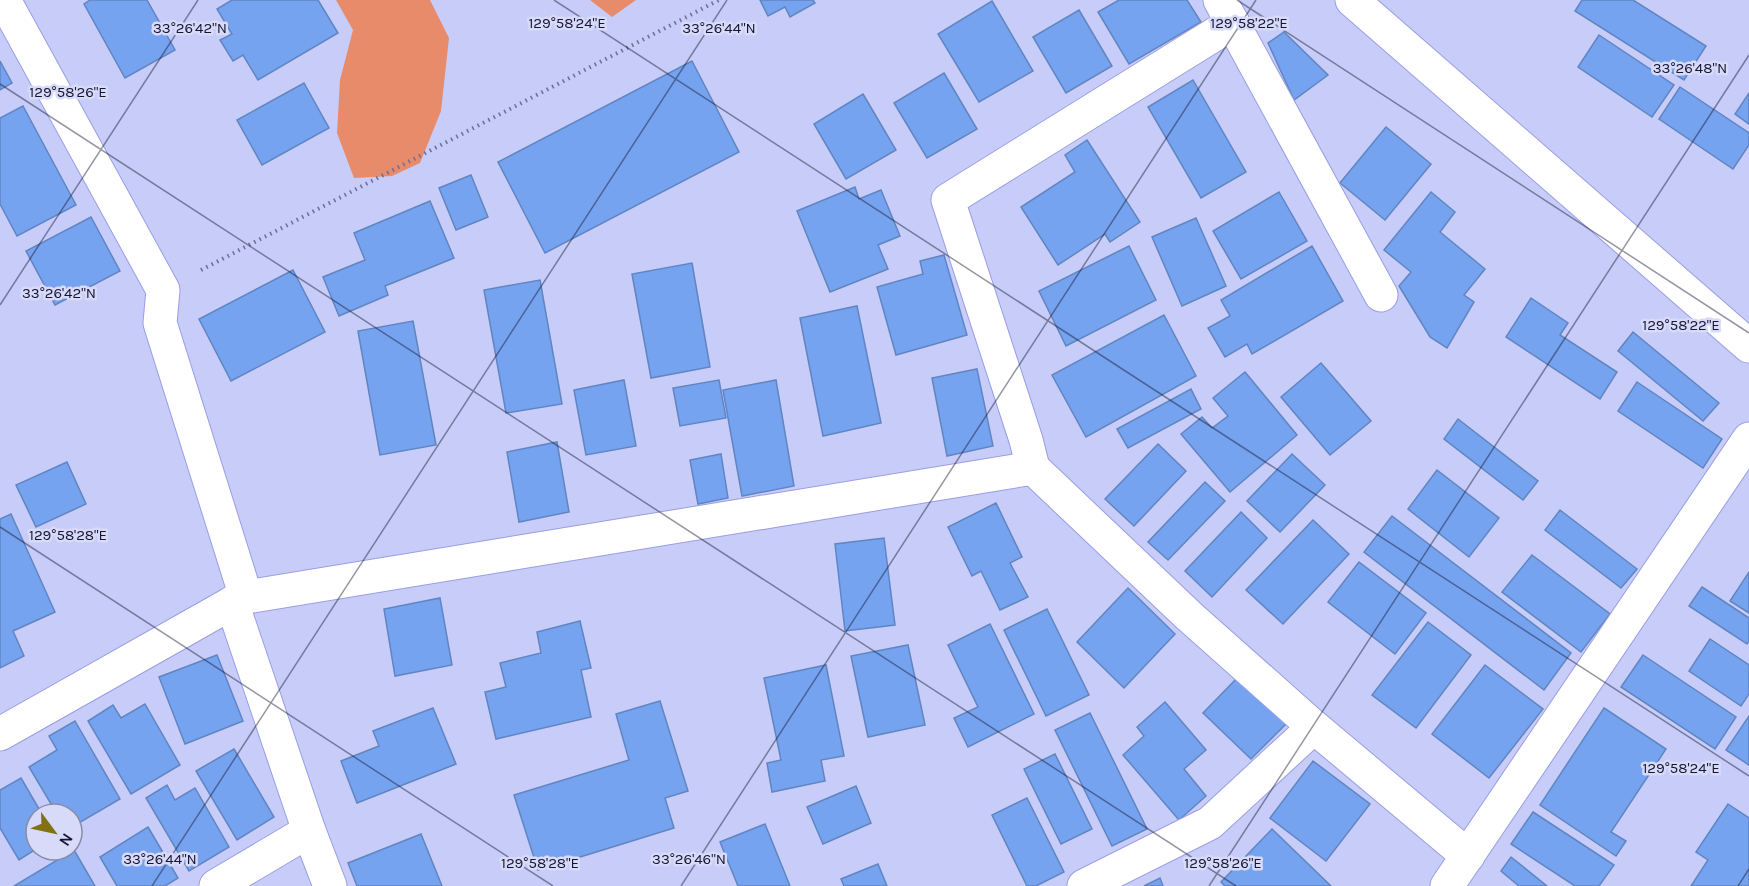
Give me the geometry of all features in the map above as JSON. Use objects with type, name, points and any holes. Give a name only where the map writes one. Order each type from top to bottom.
[{"type":"street","points":[[4,0],[163,290],[160,324],[239,600],[309,831],[330,886]]},
{"type":"street","points":[[1352,0],[1749,346]]},
{"type":"street","points":[[1381,295],[1226,12],[948,200],[1033,468],[1189,616],[1314,727],[1468,856]]},
{"type":"street","points":[[1447,886],[1749,439]]},
{"type":"street","points":[[0,734],[239,600],[1033,468]]},
{"type":"street","points":[[1084,886],[1210,823],[1314,727]]},
{"type":"street","points":[[216,886],[309,831]]},
{"type":"path","points":[[163,290],[719,0]]},
{"type":"shaded area","points":[[336,0],[430,0],[449,38],[441,111],[420,163],[392,176],[354,178],[337,133],[340,80],[353,30]]},
{"type":"shaded area","points":[[590,0],[636,0],[612,17]]},
{"type":"building","points":[[90,0],[147,0],[175,50],[125,78],[84,4]]},
{"type":"building","points":[[232,0],[318,0],[338,33],[258,80],[243,55],[233,61],[220,40],[232,34],[217,9]]},
{"type":"building","points":[[760,0],[813,0],[815,3],[790,17],[785,7],[768,16]]},
{"type":"building","points":[[1119,0],[1187,0],[1201,22],[1129,64],[1098,12]]},
{"type":"building","points":[[1582,0],[1633,0],[1706,46],[1684,80],[1575,11]]},
{"type":"building","points":[[992,1],[1033,71],[979,102],[938,34]]},
{"type":"building","points":[[1079,10],[1112,66],[1066,93],[1033,37]]},
{"type":"building","points":[[1284,32],[1328,75],[1294,100],[1268,43]]},
{"type":"building","points":[[1599,35],[1674,85],[1652,117],[1578,67]]},
{"type":"building","points":[[0,61],[12,83],[0,90]]},
{"type":"building","points":[[692,61],[739,152],[545,253],[498,162]]},
{"type":"building","points":[[944,73],[977,129],[927,158],[894,103]]},
{"type":"building","points":[[1193,80],[1246,172],[1201,198],[1148,107]]},
{"type":"building","points":[[304,83],[329,128],[262,165],[237,120]]},
{"type":"building","points":[[1680,87],[1749,133],[1749,145],[1733,169],[1659,119]]},
{"type":"building","points":[[1749,93],[1749,124],[1735,114]]},
{"type":"building","points":[[863,94],[896,150],[846,179],[814,124]]},
{"type":"building","points":[[23,106],[76,205],[17,236],[0,204],[0,118]]},
{"type":"building","points":[[1386,127],[1431,164],[1385,220],[1340,183]]},
{"type":"building","points":[[1087,140],[1140,222],[1110,242],[1105,234],[1058,265],[1021,207],[1075,172],[1065,155]]},
{"type":"building","points":[[471,175],[488,217],[456,230],[439,188]]},
{"type":"building","points":[[855,187],[859,199],[881,190],[900,236],[878,245],[888,269],[830,292],[797,211]]},
{"type":"building","points":[[1279,192],[1307,241],[1241,279],[1213,231]]},
{"type":"building","points":[[1431,192],[1455,212],[1440,232],[1485,269],[1464,295],[1474,302],[1447,348],[1430,337],[1399,286],[1411,272],[1384,250]]},
{"type":"building","points":[[430,201],[454,258],[385,286],[388,295],[339,316],[323,277],[365,260],[354,233]]},
{"type":"building","points":[[91,217],[120,271],[55,305],[26,251]]},
{"type":"building","points":[[1196,218],[1226,286],[1182,306],[1152,237]]},
{"type":"building","points":[[1129,246],[1156,300],[1066,346],[1039,291]]},
{"type":"building","points":[[1312,246],[1343,301],[1252,354],[1247,344],[1225,357],[1208,328],[1230,316],[1221,300]]},
{"type":"building","points":[[944,255],[967,335],[896,355],[877,287],[923,274],[920,261]]},
{"type":"building","points":[[692,263],[710,367],[651,378],[632,274]]},
{"type":"building","points":[[293,270],[325,332],[231,381],[199,319]]},
{"type":"building","points":[[540,280],[562,404],[506,413],[484,290]]},
{"type":"building","points":[[1531,298],[1568,323],[1560,335],[1617,372],[1600,399],[1506,337]]},
{"type":"building","points":[[857,306],[881,423],[823,436],[800,318]]},
{"type":"building","points":[[1164,315],[1196,376],[1086,437],[1052,375]]},
{"type":"building","points":[[413,321],[436,445],[380,455],[358,331]]},
{"type":"building","points":[[1633,332],[1719,403],[1703,421],[1618,351]]},
{"type":"building","points":[[1321,363],[1371,421],[1330,455],[1281,397]]},
{"type":"building","points":[[977,369],[993,446],[947,456],[932,378]]},
{"type":"building","points":[[1245,372],[1297,435],[1230,492],[1181,434],[1202,417],[1212,428],[1228,416],[1213,398]]},
{"type":"building","points":[[624,380],[636,446],[586,455],[574,390]]},
{"type":"building","points":[[719,380],[726,418],[680,426],[673,388]]},
{"type":"building","points":[[776,380],[794,486],[742,496],[723,390]]},
{"type":"building","points":[[1637,382],[1722,439],[1703,468],[1618,411]]},
{"type":"building","points":[[1191,389],[1201,409],[1128,448],[1117,429]]},
{"type":"building","points":[[1458,419],[1538,481],[1523,500],[1444,439]]},
{"type":"building","points":[[557,442],[569,512],[519,522],[507,452]]},
{"type":"building","points":[[1158,444],[1186,471],[1134,526],[1105,499]]},
{"type":"building","points":[[721,454],[728,498],[698,504],[690,460]]},
{"type":"building","points":[[1292,454],[1325,485],[1280,532],[1247,501]]},
{"type":"building","points":[[67,462],[86,504],[36,527],[16,485]]},
{"type":"building","points":[[1437,470],[1499,518],[1469,557],[1408,509]]},
{"type":"building","points":[[1205,482],[1225,501],[1168,560],[1148,542]]},
{"type":"building","points":[[996,503],[1022,557],[1010,563],[1028,597],[1000,610],[981,571],[972,576],[948,527]]},
{"type":"building","points":[[1560,510],[1637,569],[1621,588],[1545,530]]},
{"type":"building","points":[[1241,512],[1267,538],[1212,597],[1185,571]]},
{"type":"building","points":[[11,514],[55,612],[13,631],[24,656],[0,668],[0,519]]},
{"type":"building","points":[[1392,516],[1571,653],[1544,690],[1364,552]]},
{"type":"building","points":[[1313,520],[1349,554],[1283,624],[1246,590]]},
{"type":"building","points":[[884,538],[895,625],[845,631],[835,544]]},
{"type":"building","points":[[1532,555],[1610,614],[1581,652],[1502,592]]},
{"type":"building","points":[[1359,562],[1426,613],[1395,654],[1328,602]]},
{"type":"building","points":[[1749,572],[1749,613],[1730,601]]},
{"type":"building","points":[[1702,587],[1749,618],[1747,644],[1689,606]]},
{"type":"building","points":[[1128,588],[1175,634],[1124,688],[1077,642]]},
{"type":"building","points":[[440,598],[452,665],[395,676],[384,609]]},
{"type":"building","points":[[1047,609],[1089,695],[1046,716],[1004,630]]},
{"type":"building","points":[[580,621],[591,668],[581,670],[591,717],[496,739],[485,692],[506,687],[500,663],[541,653],[537,632]]},
{"type":"building","points":[[1428,622],[1471,655],[1416,728],[1372,695]]},
{"type":"building","points":[[990,624],[1034,714],[968,747],[954,718],[978,707],[948,645]]},
{"type":"building","points":[[1710,639],[1749,665],[1749,694],[1741,706],[1689,671]]},
{"type":"building","points":[[908,645],[925,725],[868,737],[851,656]]},
{"type":"building","points":[[217,655],[243,721],[185,744],[159,677]]},
{"type":"building","points":[[1643,655],[1736,717],[1715,749],[1621,687]]},
{"type":"building","points":[[826,665],[844,756],[821,760],[825,781],[772,792],[767,763],[781,760],[764,678]]},
{"type":"building","points":[[1485,665],[1543,709],[1489,778],[1432,734]]},
{"type":"building","points":[[1238,677],[1286,724],[1251,759],[1203,713]]},
{"type":"building","points":[[660,701],[688,791],[665,798],[674,828],[538,870],[514,795],[629,760],[616,714]]},
{"type":"building","points":[[1165,702],[1206,750],[1184,769],[1206,796],[1179,820],[1123,755],[1144,736],[1137,727]]},
{"type":"building","points":[[145,704],[180,765],[131,794],[88,721],[113,705],[121,718]]},
{"type":"building","points":[[433,708],[456,764],[357,803],[341,761],[379,746],[373,731]]},
{"type":"building","points":[[1604,708],[1666,749],[1611,832],[1626,841],[1616,856],[1540,805]]},
{"type":"building","points":[[1090,713],[1147,829],[1112,846],[1055,730]]},
{"type":"building","points":[[1749,716],[1749,765],[1726,750]]},
{"type":"building","points":[[75,721],[120,799],[84,820],[84,802],[50,802],[29,767],[57,750],[49,736]]},
{"type":"building","points":[[234,749],[274,817],[237,840],[196,771]]},
{"type":"building","points":[[1055,754],[1092,829],[1061,844],[1024,769]]},
{"type":"building","points":[[1313,761],[1370,804],[1326,861],[1270,818]]},
{"type":"building","points":[[21,778],[35,802],[24,802],[24,857],[19,860],[0,828],[0,790]]},
{"type":"building","points":[[167,785],[175,800],[195,788],[229,847],[189,871],[146,798]]},
{"type":"building","points":[[856,786],[871,823],[823,844],[807,807]]},
{"type":"building","points":[[1027,798],[1064,872],[1036,886],[1027,886],[992,815]]},
{"type":"building","points":[[1728,804],[1749,818],[1749,886],[1691,886],[1708,860],[1696,852]]},
{"type":"building","points":[[1533,812],[1614,865],[1599,886],[1575,886],[1511,844]]},
{"type":"building","points":[[765,824],[790,886],[738,886],[720,842]]},
{"type":"building","points":[[148,827],[178,878],[165,886],[117,886],[100,857]]},
{"type":"building","points":[[1272,829],[1331,886],[1225,886],[1221,882]]},
{"type":"building","points":[[421,834],[442,886],[357,886],[348,863]]},
{"type":"building","points":[[1511,857],[1547,886],[1519,886],[1501,871]]},
{"type":"building","points":[[54,862],[81,862],[95,886],[14,886]]},
{"type":"building","points":[[878,864],[887,886],[844,886],[841,879]]},
{"type":"building","points":[[1160,878],[1163,886],[1144,886]]}]
